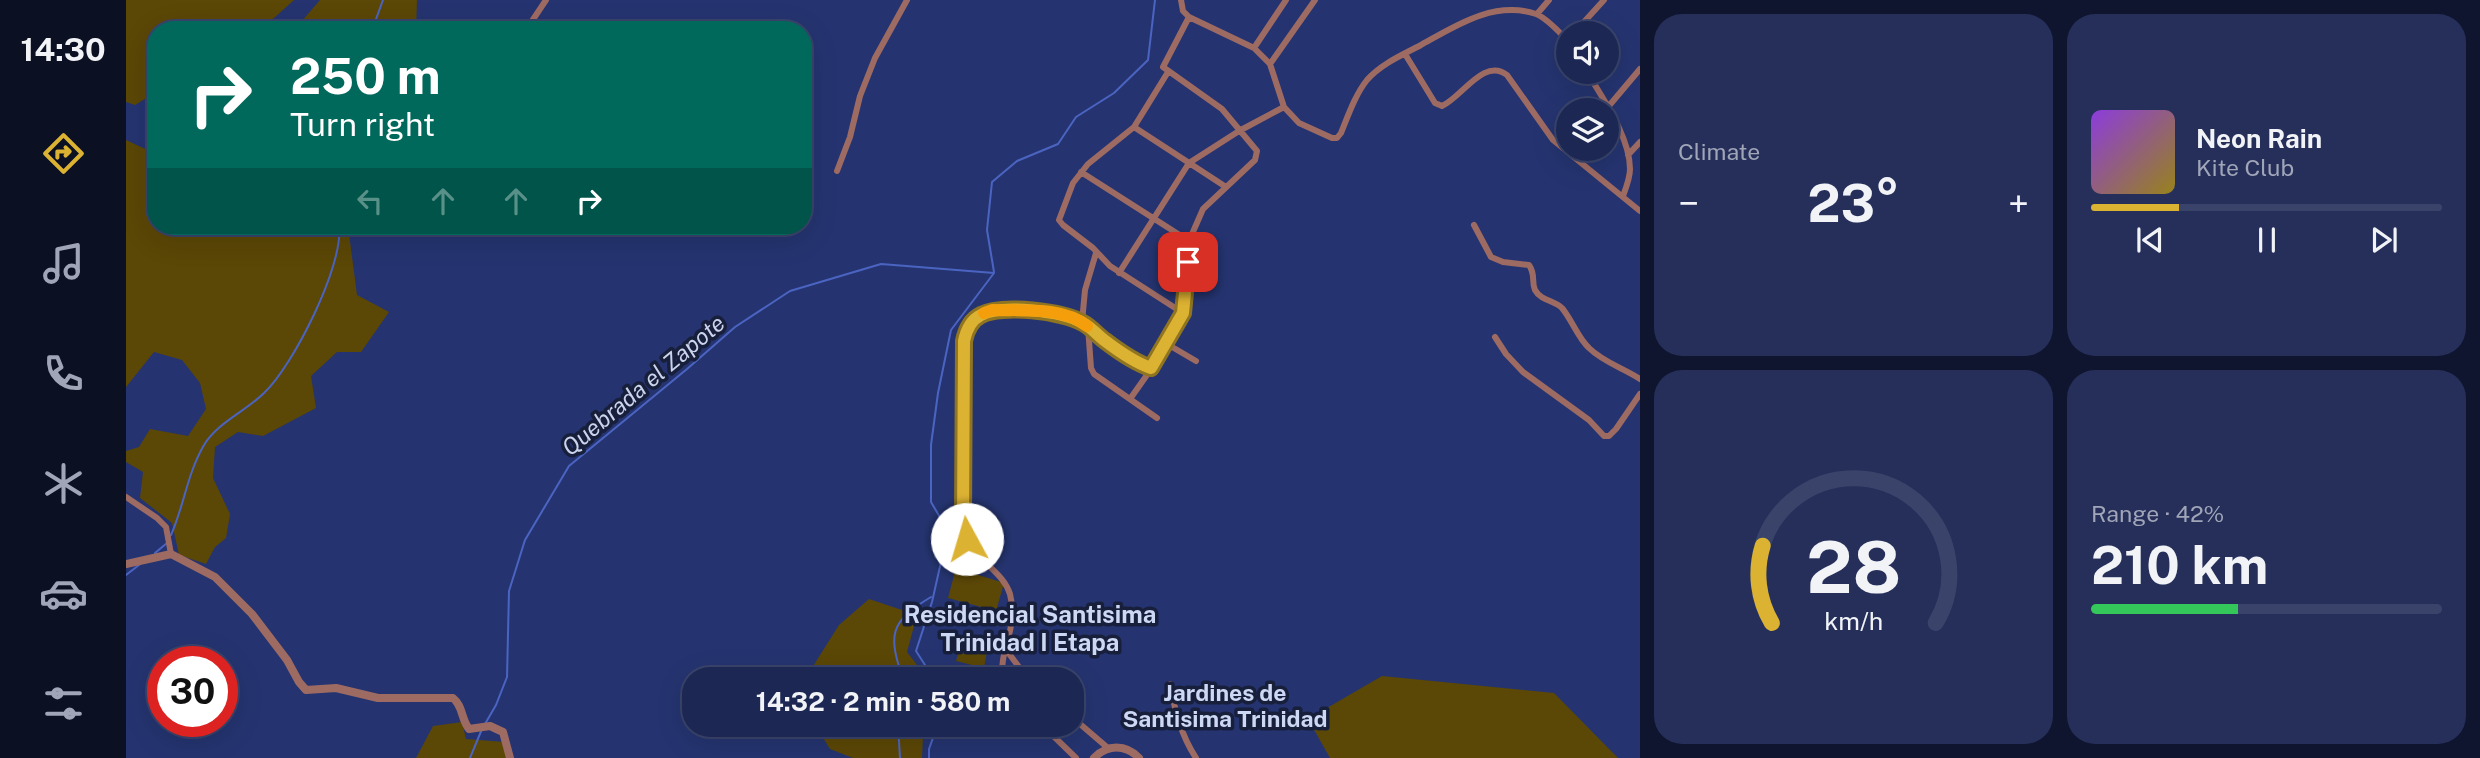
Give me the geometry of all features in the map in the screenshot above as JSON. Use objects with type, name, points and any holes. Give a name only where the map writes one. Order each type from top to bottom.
[{"type":"street","points":[[532,21],[546,0]]},
{"type":"street","points":[[837,171],[850,137],[860,96],[875,58],[907,0]]},
{"type":"street","points":[[1181,0],[1183,10],[1189,17],[1254,48],[1270,64],[1284,107],[1300,123],[1324,135],[1337,138],[1366,81],[1386,64],[1460,23],[1489,11],[1503,9],[1537,14],[1556,30]]},
{"type":"street","points":[[1254,48],[1286,0]]},
{"type":"street","points":[[1270,64],[1315,0]]},
{"type":"street","points":[[1500,0],[1503,9]]},
{"type":"street","points":[[1537,14],[1549,0]]},
{"type":"street","points":[[1585,21],[1604,0]]},
{"type":"street","points":[[1130,400],[1167,344],[1182,309],[1189,241],[1203,209],[1255,160],[1257,155],[1222,109],[1163,66],[1189,17]]},
{"type":"street","points":[[1405,54],[1435,103],[1442,106],[1480,75],[1493,69],[1500,70],[1507,75],[1553,140],[1640,211]]},
{"type":"street","points":[[1616,98],[1640,69]]},
{"type":"street","points":[[1168,72],[1134,127],[1073,183],[1059,220],[1119,273],[1182,309]]},
{"type":"street","points":[[1119,273],[1152,217],[1189,163],[1239,131],[1284,107]]},
{"type":"street","points":[[1134,127],[1226,187]]},
{"type":"street","points":[[1619,133],[1628,155],[1630,171],[1623,196]]},
{"type":"street","points":[[1628,155],[1640,143]]},
{"type":"street","points":[[1082,172],[1189,241]]},
{"type":"street","points":[[1474,225],[1491,257],[1503,262],[1529,265],[1534,272],[1534,288],[1540,296],[1559,305],[1577,328],[1587,347],[1603,360],[1640,379]]},
{"type":"street","points":[[1096,253],[1085,290],[1085,325],[1091,368],[1094,374],[1157,418]]},
{"type":"street","points":[[1110,266],[1125,263]]},
{"type":"street","points":[[1003,667],[1013,621],[1009,593],[999,575],[978,555],[967,539],[963,523],[964,341],[967,330],[978,316],[992,310],[1061,315],[1085,325],[1105,341],[1151,368]]},
{"type":"street","points":[[1495,337],[1506,354],[1524,372],[1588,420],[1604,436],[1609,436],[1616,429],[1640,394]]},
{"type":"street","points":[[1167,344],[1196,361]]},
{"type":"street","points":[[126,497],[166,527],[171,554]]},
{"type":"street","points":[[126,564],[171,554],[215,577],[252,614],[287,660],[303,689],[309,691],[336,688],[378,698],[453,698],[458,702],[463,722],[469,729],[490,726],[503,732],[510,758]]},
{"type":"street","points":[[1007,651],[1019,667]]},
{"type":"street","points":[[1170,684],[1175,713],[1184,738],[1196,758]]},
{"type":"street","points":[[1084,727],[1108,748],[1128,750],[1139,758]]},
{"type":"street","points":[[1054,737],[1076,758]]},
{"type":"street","points":[[1094,758],[1108,748]]},
{"type":"shaded area","points":[[126,0],[294,0],[269,21],[147,21],[147,98],[135,105],[126,102]]},
{"type":"shaded area","points":[[320,0],[417,0],[416,21],[302,21]]},
{"type":"shaded area","points":[[126,140],[147,150],[147,235],[349,235],[357,295],[389,312],[361,352],[337,352],[311,376],[316,408],[263,436],[238,432],[215,447],[213,478],[230,514],[226,538],[215,547],[206,564],[179,555],[172,523],[140,498],[143,472],[126,462],[126,451],[139,447],[150,429],[188,436],[206,409],[200,383],[182,360],[154,352],[126,387]]},
{"type":"shaded area","points":[[956,568],[1004,583],[996,611],[948,598]]},
{"type":"shaded area","points":[[869,599],[917,615],[907,652],[919,667],[813,667],[839,625]]},
{"type":"shaded area","points":[[961,645],[987,651],[984,667],[956,661]]},
{"type":"shaded area","points":[[1382,676],[1554,693],[1618,758],[1330,758],[1308,719]]},
{"type":"shaded area","points":[[462,722],[466,739],[505,742],[506,758],[416,758],[433,726]]},
{"type":"shaded area","points":[[822,737],[923,737],[922,758],[853,758],[830,749]]},
{"type":"waterway","points":[[375,21],[383,0]]},
{"type":"waterway","points":[[994,272],[987,230],[992,182],[1017,161],[1058,144],[1076,117],[1114,93],[1148,60],[1155,0]]},
{"type":"waterway","points":[[171,535],[204,445],[216,430],[264,393],[276,380],[302,339],[325,289],[338,235]]},
{"type":"waterway","name":"Quebrada el Zapote","points":[[485,724],[507,677],[509,591],[525,540],[569,466],[735,327],[790,291],[881,264],[994,273]]},
{"type":"waterway","points":[[926,667],[916,651],[932,602],[948,531],[931,502],[931,445],[938,393],[951,330],[994,273]]},
{"type":"waterway","points":[[155,553],[167,543]]},
{"type":"waterway","points":[[126,575],[139,565]]},
{"type":"waterway","points":[[899,667],[894,640],[900,622],[931,597]]},
{"type":"waterway","name":"Quebrada el Zapote","points":[[470,758],[482,729]]},
{"type":"waterway","points":[[899,737],[900,758]]},
{"type":"waterway","points":[[929,758],[933,737]]},
{"type":"slow traffic","points":[[984,313],[992,310],[1042,312],[1061,315],[1087,326]]},
{"type":"district","name":"Residencial Santisima Trinidad I Etapa","points":[[1030,628]]},
{"type":"district","name":"Jardines de Santisima Trinidad","points":[[1225,705]]},
{"type":"route","points":[[967,539],[963,523],[964,341],[967,330],[978,316],[992,310],[1061,315],[1082,322],[1105,341],[1151,368],[1183,313],[1188,262]]}]
